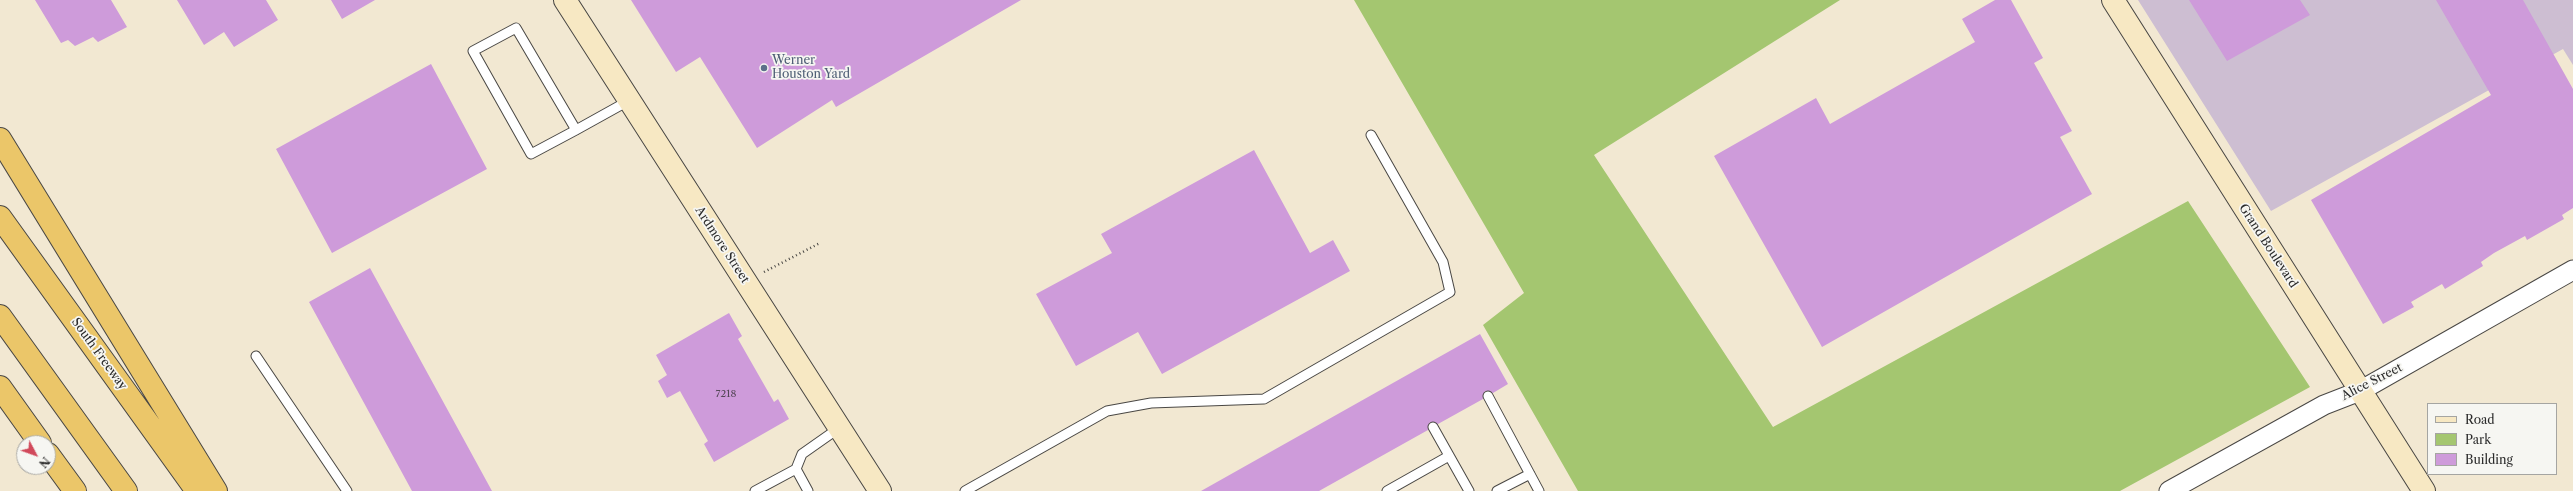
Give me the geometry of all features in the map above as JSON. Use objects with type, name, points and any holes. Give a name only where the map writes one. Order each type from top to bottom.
[{"type":"highway","points":[[0,139],[216,491]]},
{"type":"highway","name":"South Freeway","points":[[0,217],[197,491]]},
{"type":"highway","points":[[0,316],[126,491]]},
{"type":"highway","points":[[0,387],[34,435]]},
{"type":"highway","points":[[56,465],[75,491]]},
{"type":"street","name":"Ardmore Street","points":[[565,0],[880,491]]},
{"type":"street","name":"Grand Boulevard","points":[[2112,0],[2424,491]]},
{"type":"street","name":"Alice Street","points":[[2169,491],[2324,405],[2360,391],[2573,270]]},
{"type":"lane","points":[[576,130],[516,28],[473,51],[531,154],[576,130],[630,100]]},
{"type":"lane","points":[[965,491],[1107,411],[1151,403],[1264,399],[1450,292],[1442,262],[1371,135]]},
{"type":"lane","points":[[256,356],[347,491]]},
{"type":"lane","points":[[1488,396],[1539,491]]},
{"type":"lane","points":[[1433,427],[1469,491]]},
{"type":"lane","points":[[755,491],[796,469],[802,454],[839,428]]},
{"type":"lane","points":[[1386,491],[1449,456]]},
{"type":"lane","points":[[796,469],[808,490]]},
{"type":"lane","points":[[1497,491],[1530,474]]},
{"type":"path","points":[[746,282],[820,243]]},
{"type":"shaded area","points":[[2138,0],[2573,0],[2573,65],[2563,49],[2271,211]]},
{"type":"green space","points":[[1354,0],[1840,0],[1594,155],[1773,427],[2188,201],[2310,387],[2120,491],[1578,491],[1483,325],[1524,293]]},
{"type":"building","points":[[35,0],[111,0],[127,27],[98,42],[93,37],[75,46],[68,40],[61,43]]},
{"type":"building","points":[[177,0],[266,0],[278,20],[234,47],[224,32],[204,45]]},
{"type":"building","points":[[331,0],[375,0],[342,19]]},
{"type":"building","points":[[631,0],[1021,0],[836,107],[832,100],[757,148],[700,57],[676,72]]},
{"type":"building","points":[[1995,0],[2011,0],[2043,58],[2034,63],[2072,131],[2060,137],[2092,194],[1822,347],[1714,156],[1816,98],[1830,124],[1975,42],[1962,19]]},
{"type":"building","points":[[2189,0],[2300,0],[2310,15],[2227,61]]},
{"type":"building","points":[[2436,0],[2523,0],[2573,89],[2573,208],[2562,215],[2564,219],[2527,240],[2525,236],[2494,253],[2481,262],[2483,266],[2445,289],[2442,284],[2411,302],[2414,307],[2383,324],[2311,200],[2491,95]]},
{"type":"building","points":[[431,64],[487,169],[332,253],[276,149]]},
{"type":"building","points":[[1254,150],[1310,253],[1333,240],[1350,271],[1162,374],[1138,332],[1076,366],[1036,294],[1112,253],[1101,234]]},
{"type":"building","points":[[370,268],[492,491],[412,491],[309,302]]},
{"type":"building","points":[[729,313],[742,336],[738,339],[774,402],[778,399],[789,419],[714,462],[704,444],[708,441],[680,391],[667,398],[658,381],[667,375],[656,355]]},
{"type":"building","points":[[1480,334],[1508,384],[1493,393],[1485,391],[1483,399],[1438,424],[1430,422],[1428,430],[1319,491],[1201,491]]},
{"type":"place","name":"Werner Houston Yard","points":[[764,68]]}]
